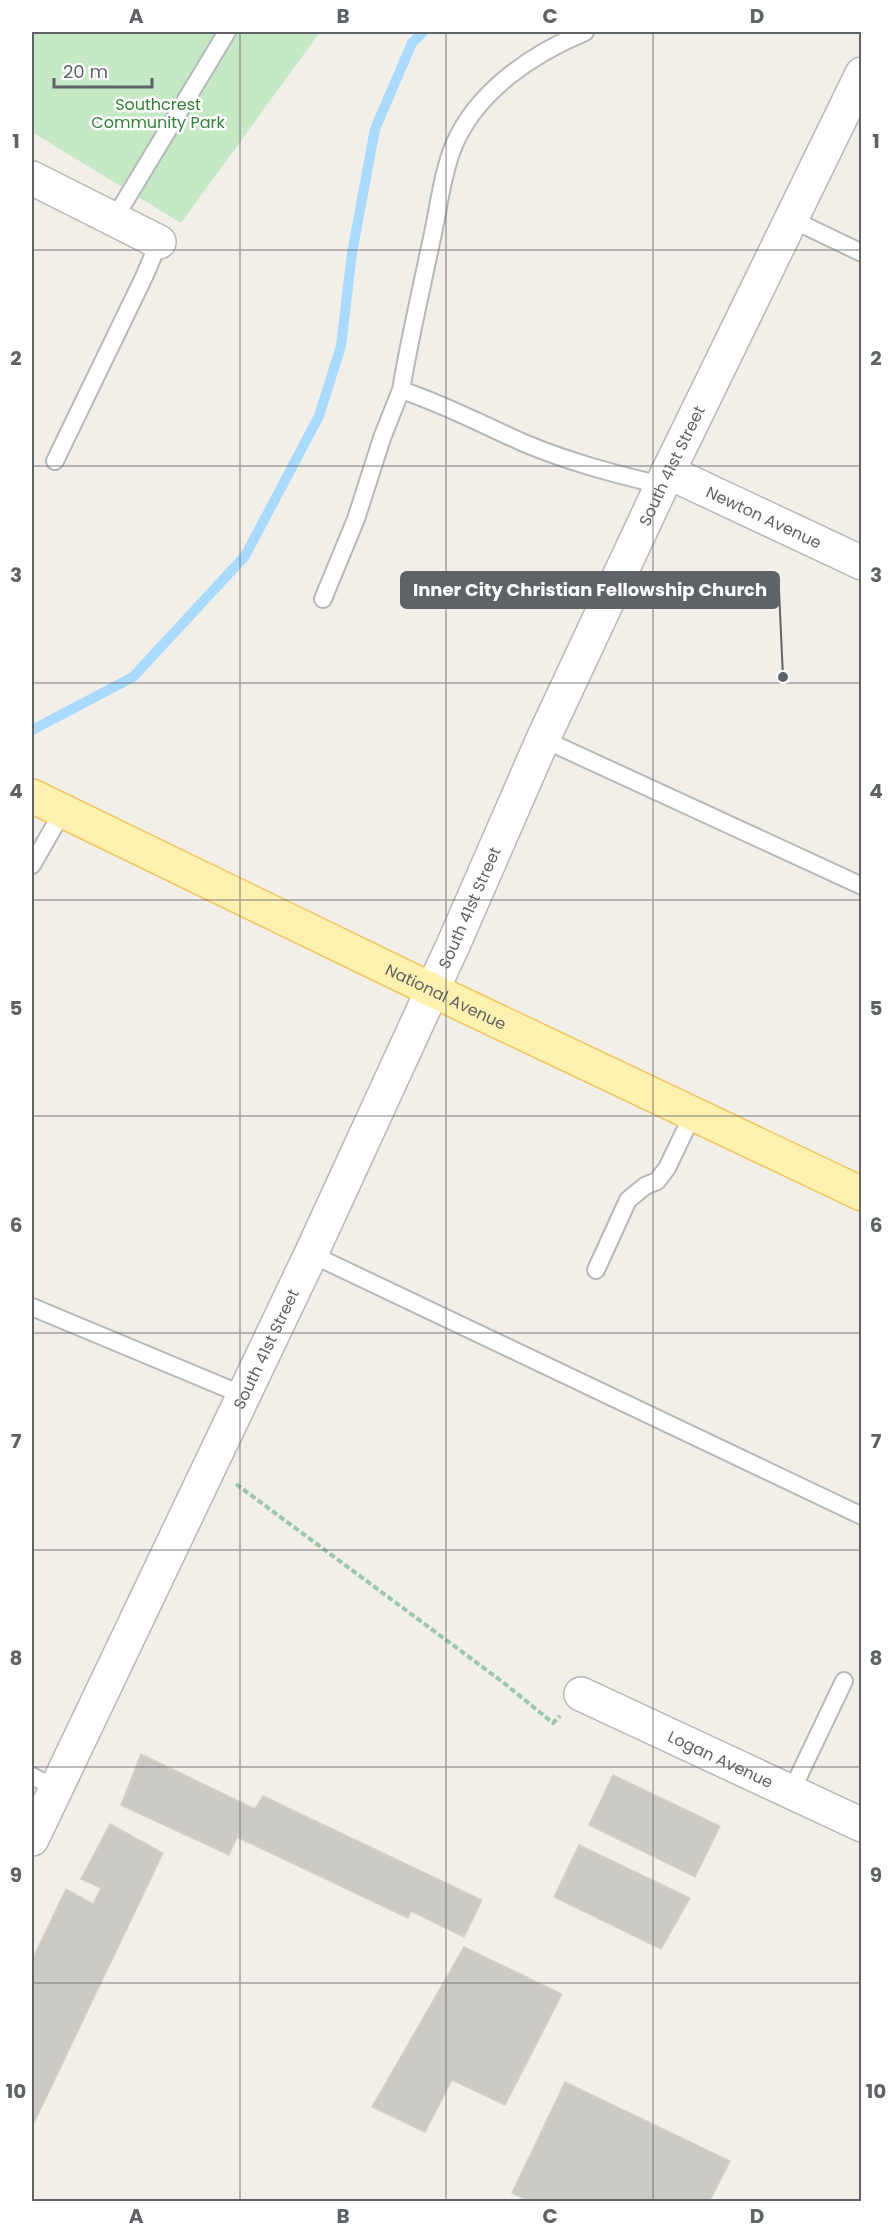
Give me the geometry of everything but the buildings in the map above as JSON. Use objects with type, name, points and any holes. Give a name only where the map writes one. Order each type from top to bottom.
[{"type":"main road","name":"National Avenue","points":[[48,804],[861,1194]]},
{"type":"street","name":"South 41st Street","points":[[32,1839],[43,1782],[211,1466],[311,1254],[432,990],[543,739],[664,479],[861,74]]},
{"type":"street","points":[[32,178],[159,242]]},
{"type":"street","name":"Newton Avenue","points":[[664,479],[861,563]]},
{"type":"street","name":"Logan Avenue","points":[[581,1695],[861,1825]]},
{"type":"lane","points":[[114,219],[227,32]]},
{"type":"lane","points":[[323,599],[356,519],[382,438],[401,390],[411,328],[454,146],[470,116],[489,94],[526,63],[563,40],[585,32]]},
{"type":"lane","points":[[791,219],[861,253]]},
{"type":"lane","points":[[55,461],[144,278],[159,242]]},
{"type":"lane","points":[[401,390],[467,415],[524,443],[598,470],[664,479]]},
{"type":"lane","points":[[543,739],[861,886]]},
{"type":"lane","points":[[32,865],[48,804]]},
{"type":"lane","points":[[596,1270],[628,1200],[645,1186],[657,1181],[667,1168],[693,1114]]},
{"type":"lane","points":[[311,1254],[861,1516]]},
{"type":"lane","points":[[32,1307],[243,1395]]},
{"type":"lane","points":[[791,1792],[844,1681]]},
{"type":"path","points":[[211,1466],[504,1683],[553,1723],[581,1695]]},
{"type":"green space","name":"Southcrest Community Park","points":[[32,32],[320,32],[181,223],[32,132]]},
{"type":"waterway","points":[[32,730],[133,677],[245,556],[319,416],[341,346],[352,253],[375,129],[412,43],[423,32]]},
{"type":"place","name":"Inner City Christian Fellowship Church","points":[[783,677]]}]
